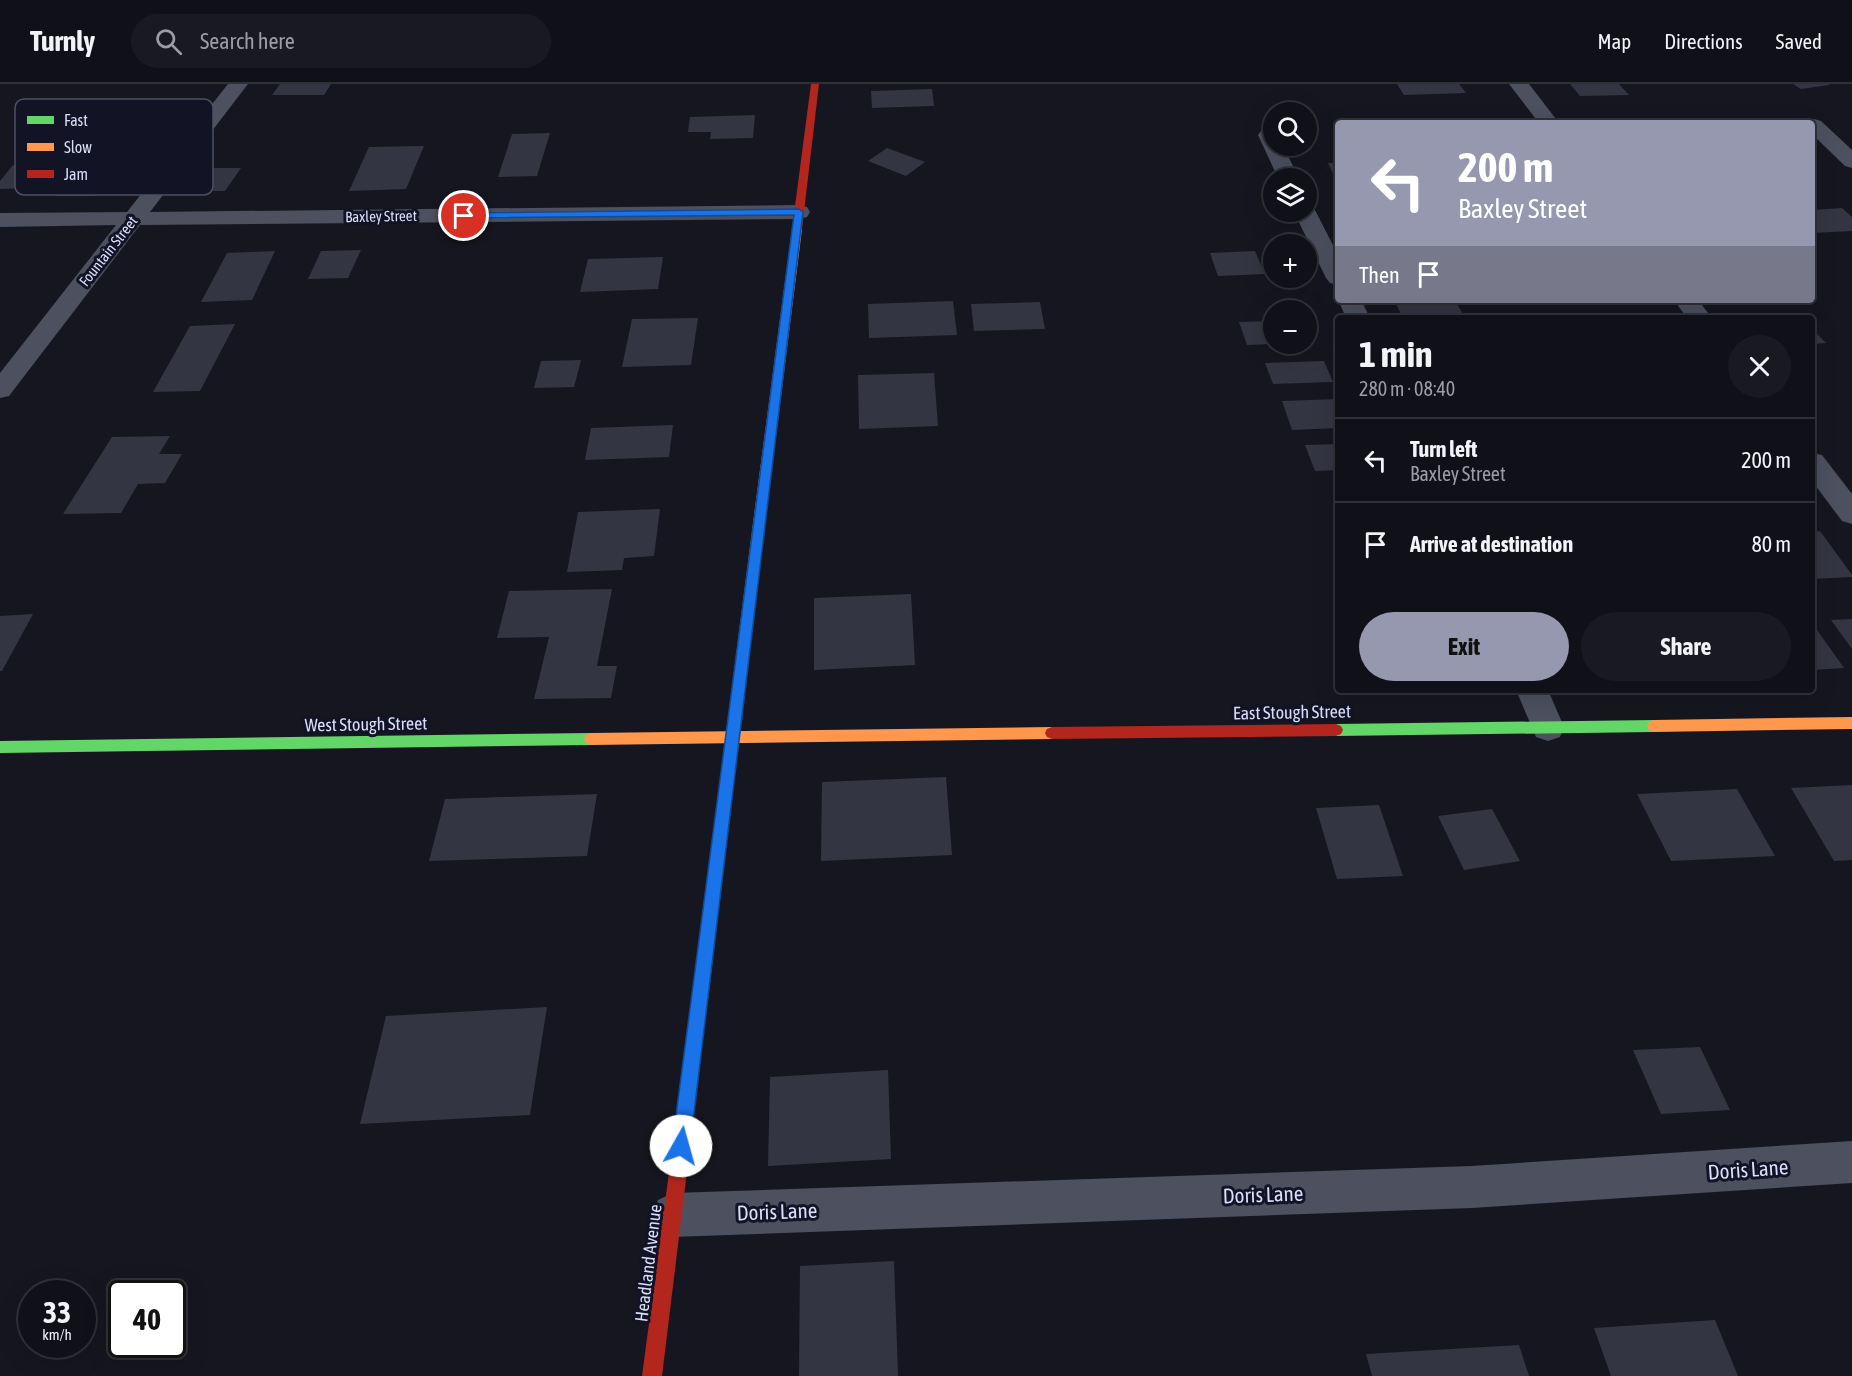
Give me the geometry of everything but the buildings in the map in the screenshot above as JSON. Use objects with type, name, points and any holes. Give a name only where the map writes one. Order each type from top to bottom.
[{"type":"street","name":"Fountain Street","points":[[213,116],[238,84]]},
{"type":"street","name":"Headland Avenue","points":[[652,1376],[815,84]]},
{"type":"street","points":[[1519,84],[1547,120]]},
{"type":"street","points":[[1815,126],[1852,162]]},
{"type":"street","name":"Fountain Street","points":[[0,390],[151,195]]},
{"type":"street","name":"Baxley Street","points":[[0,220],[799,212]]},
{"type":"street","points":[[1310,222],[1335,272]]},
{"type":"street","points":[[1688,303],[1698,315]]},
{"type":"street","points":[[1815,466],[1852,514]]},
{"type":"street","points":[[1533,693],[1548,727]]},
{"type":"street","name":"East Stough Street","points":[[732,737],[1852,723]]},
{"type":"street","name":"West Stough Street","points":[[0,747],[732,737]]},
{"type":"street","name":"Doris Lane","points":[[673,1215],[1472,1187],[1852,1162]]},
{"type":"traffic: fast","points":[[700,999],[761,508]]},
{"type":"traffic: fast","points":[[1336,730],[1654,726]]},
{"type":"traffic: fast","points":[[0,747],[591,739]]},
{"type":"traffic: slow","points":[[761,508],[797,229]]},
{"type":"traffic: slow","points":[[1654,726],[1852,723]]},
{"type":"traffic: slow","points":[[591,739],[1052,733]]},
{"type":"traffic: jam","points":[[797,229],[815,84]]},
{"type":"traffic: jam","points":[[1052,733],[1336,730]]},
{"type":"traffic: jam","points":[[652,1376],[700,999]]},
{"type":"route","points":[[464,216],[799,212],[681,1146]]}]
